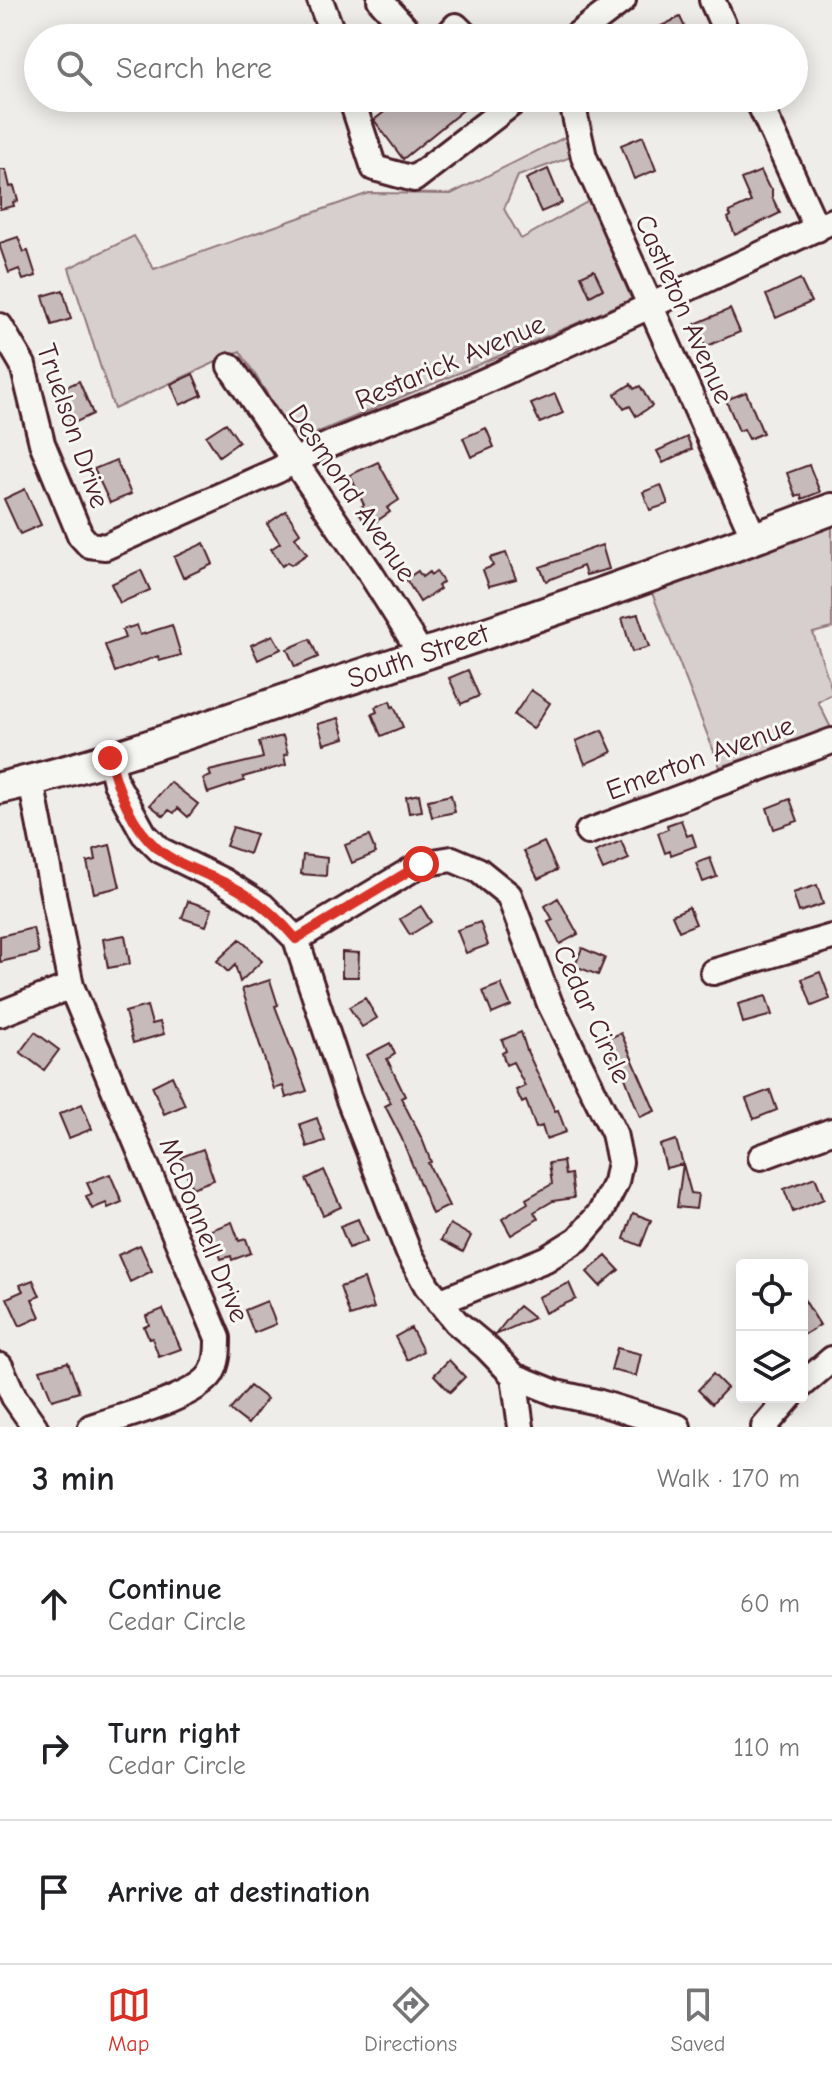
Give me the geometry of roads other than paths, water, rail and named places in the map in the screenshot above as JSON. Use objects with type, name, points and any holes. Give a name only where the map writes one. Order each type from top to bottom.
[{"type":"main road","name":"South Street","points":[[0,788],[110,758],[422,655],[755,540],[832,509]]},
{"type":"street","points":[[320,0],[329,24]]},
{"type":"street","points":[[380,0],[401,24]]},
{"type":"street","points":[[591,24],[623,0]]},
{"type":"street","points":[[712,0],[723,24]]},
{"type":"street","points":[[356,112],[374,168],[414,179],[501,112]]},
{"type":"street","name":"Castleton Avenue","points":[[574,112],[584,157],[755,540]]},
{"type":"street","points":[[764,112],[824,225]]},
{"type":"street","name":"Restarick Avenue","points":[[89,545],[105,547],[650,307],[824,225]]},
{"type":"street","name":"Truelson Drive","points":[[0,326],[23,365],[48,460],[80,535],[89,545]]},
{"type":"street","name":"Desmond Avenue","points":[[230,366],[422,655]]},
{"type":"street","name":"Emerton Avenue","points":[[588,832],[832,741]]},
{"type":"street","points":[[110,758],[116,783],[144,834],[160,850],[223,881],[263,906],[296,939],[348,1097],[408,1251],[439,1302],[514,1376],[556,1393],[678,1427]]},
{"type":"street","name":"McDonnell Drive","points":[[31,781],[71,986],[218,1338],[218,1356],[210,1376],[177,1398],[91,1427]]},
{"type":"street","name":"Cedar Circle","points":[[296,939],[421,864],[452,859],[478,870],[509,895],[550,1004],[614,1133],[620,1162],[616,1182],[601,1212],[578,1239],[546,1259],[439,1302]]},
{"type":"street","points":[[713,972],[832,937]]},
{"type":"street","points":[[0,1014],[71,986]]},
{"type":"street","points":[[761,1157],[832,1131]]},
{"type":"street","points":[[808,1380],[832,1359]]},
{"type":"street","points":[[0,1366],[14,1397],[35,1427]]},
{"type":"street","points":[[514,1376],[521,1427]]},
{"type":"street","points":[[764,1427],[785,1403]]}]
